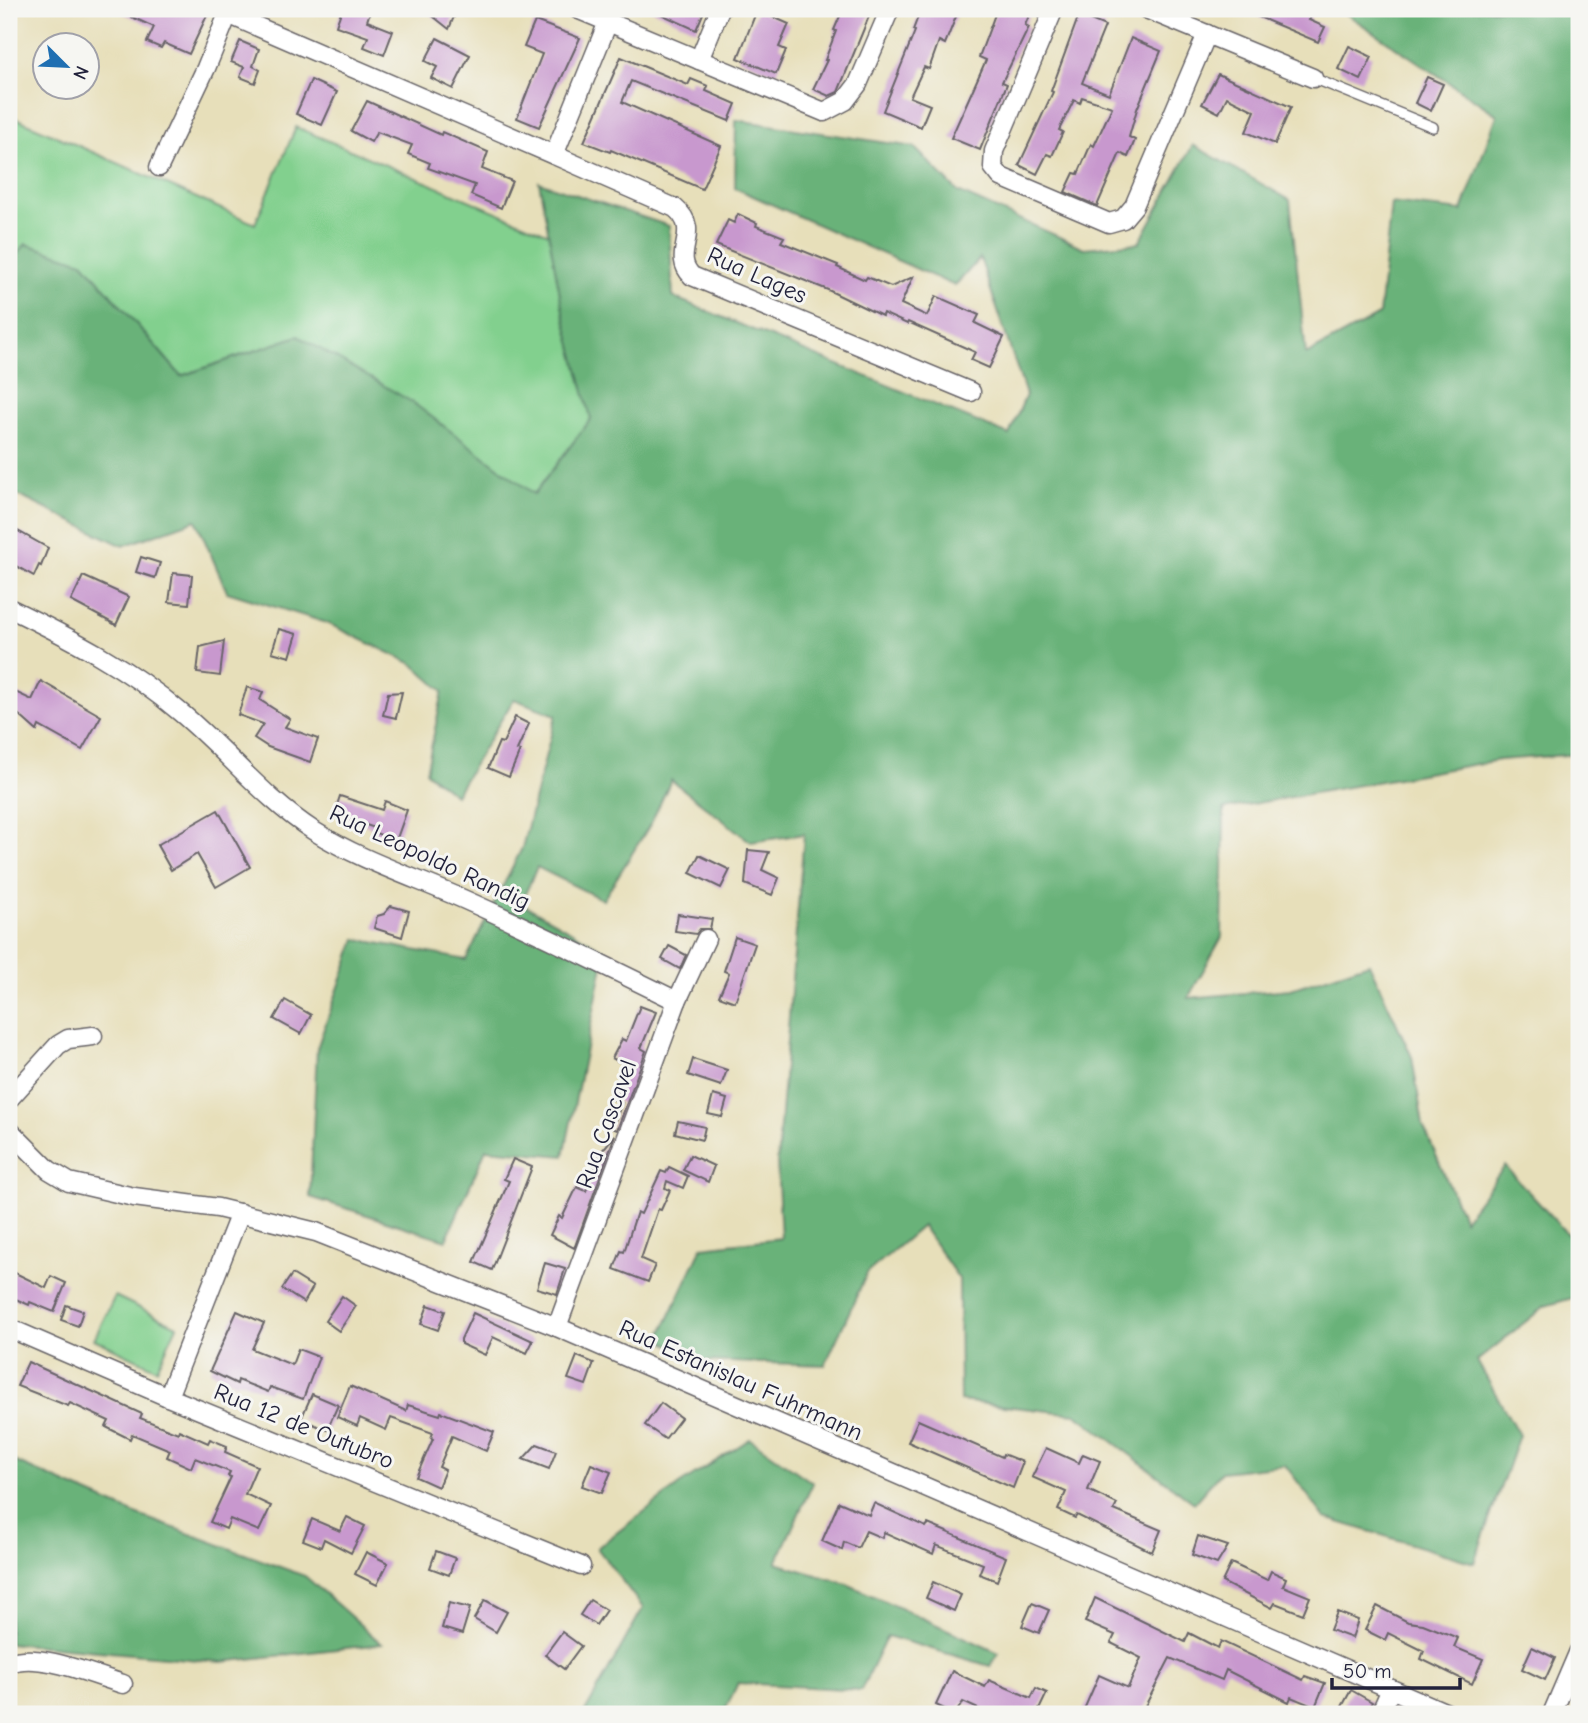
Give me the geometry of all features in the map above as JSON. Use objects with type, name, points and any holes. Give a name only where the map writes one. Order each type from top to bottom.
[{"type":"street","points":[[577,9],[824,112],[845,101],[859,84],[890,9]]},
{"type":"street","points":[[699,60],[720,9]]},
{"type":"street","points":[[1054,9],[994,151],[993,167],[1001,177],[1110,223],[1123,219],[1134,206],[1207,34]]},
{"type":"street","points":[[1146,9],[1313,78]]},
{"type":"street","points":[[159,167],[229,11],[554,155],[608,22]]},
{"type":"street","name":"Rua Lages","points":[[554,155],[674,208],[684,215],[688,223],[683,259],[685,269],[692,276],[971,392]]},
{"type":"street","name":"Rua Leopoldo Randig","points":[[9,608],[68,636],[137,679],[194,724],[285,810],[316,832],[346,849],[463,899],[677,1002]]},
{"type":"street","name":"Rua Cascavel","points":[[557,1327],[677,1002],[706,939]]},
{"type":"street","points":[[9,1099],[58,1045],[68,1040],[93,1036]]},
{"type":"street","name":"Rua Estanislau Fuhrmann","points":[[9,1130],[49,1171],[69,1182],[134,1197],[240,1213],[316,1232],[557,1327],[1449,1714]]},
{"type":"street","points":[[168,1396],[240,1213]]},
{"type":"street","name":"Rua 12 de Outubro","points":[[9,1328],[581,1566]]},
{"type":"street","points":[[1552,1714],[1579,1651]]},
{"type":"street","points":[[9,1662],[50,1662],[123,1684]]},
{"type":"street","points":[[1380,1714],[1391,1689]]},
{"type":"lane","points":[[1313,78],[1433,127]]},
{"type":"green space","points":[[1339,9],[1579,9],[1579,754],[1499,760],[1224,809],[1222,937],[1188,998],[1291,989],[1369,963],[1412,1057],[1423,1125],[1464,1220],[1505,1166],[1579,1247],[1579,1296],[1545,1306],[1477,1361],[1519,1435],[1474,1563],[1325,1518],[1285,1465],[1221,1472],[1194,1503],[1076,1414],[960,1401],[959,1279],[922,1226],[867,1273],[825,1365],[701,1361],[659,1339],[702,1247],[781,1238],[777,1162],[804,834],[751,842],[671,780],[651,823],[603,900],[537,867],[521,903],[606,951],[564,1156],[486,1149],[446,1240],[310,1197],[317,1048],[356,939],[466,960],[522,848],[556,715],[514,699],[455,795],[426,772],[443,691],[413,664],[327,623],[227,592],[196,520],[123,546],[9,491],[9,263],[26,244],[83,262],[181,376],[298,336],[412,402],[534,494],[591,419],[563,311],[539,182],[669,226],[673,297],[1009,435],[1026,395],[980,258],[955,286],[735,188],[736,120],[914,147],[958,192],[1084,248],[1139,243],[1193,145],[1290,200],[1306,355],[1379,315],[1391,203],[1462,211],[1497,115]]},
{"type":"green space","points":[[9,115],[255,224],[296,127],[549,234],[591,419],[534,494],[298,336],[181,376],[83,262],[9,263]]},
{"type":"green space","points":[[115,1296],[177,1326],[157,1369],[94,1339]]},
{"type":"green space","points":[[750,1439],[813,1483],[776,1563],[847,1584],[999,1653],[990,1666],[887,1636],[861,1690],[738,1683],[723,1714],[584,1714],[643,1608],[597,1548],[679,1485]]},
{"type":"green space","points":[[9,1459],[133,1513],[305,1576],[382,1644],[221,1662],[9,1643]]},
{"type":"building","points":[[114,9],[210,9],[189,54],[164,43],[161,48],[147,42],[154,27]]},
{"type":"building","points":[[342,9],[371,9],[367,21],[393,31],[384,55],[364,47],[368,37],[336,26]]},
{"type":"building","points":[[424,9],[457,9],[449,29]]},
{"type":"building","points":[[650,9],[705,9],[696,30]]},
{"type":"building","points":[[843,9],[872,9],[838,92],[829,96],[813,89],[827,60],[836,31],[834,30]]},
{"type":"building","points":[[921,9],[959,9],[945,44],[939,41],[929,69],[924,67],[910,97],[930,105],[921,127],[883,111]]},
{"type":"building","points":[[997,9],[1032,9],[1025,25],[1029,27],[1002,82],[1007,84],[980,150],[951,138],[986,60],[979,57]]},
{"type":"building","points":[[1240,9],[1315,9],[1309,20],[1325,27],[1318,42]]},
{"type":"building","points":[[757,10],[789,24],[779,47],[786,50],[776,74],[738,58]]},
{"type":"building","points":[[1079,15],[1105,26],[1082,83],[1109,94],[1131,38],[1161,51],[1137,109],[1129,137],[1135,140],[1128,157],[1120,153],[1097,206],[1065,192],[1074,173],[1078,174],[1091,144],[1094,146],[1112,107],[1082,97],[1080,103],[1074,100],[1059,130],[1063,132],[1052,156],[1047,154],[1037,174],[1019,165],[1053,92],[1051,91]]},
{"type":"building","points":[[535,21],[580,38],[539,127],[517,118],[542,54],[524,47]]},
{"type":"building","points":[[437,38],[470,55],[453,89],[431,78],[437,67],[425,61]]},
{"type":"building","points":[[240,41],[259,49],[253,66],[260,70],[255,83],[240,77],[244,67],[231,62]]},
{"type":"building","points":[[1349,46],[1372,57],[1361,80],[1338,69]]},
{"type":"building","points":[[621,57],[688,85],[691,79],[708,86],[706,91],[736,104],[729,121],[631,81],[622,102],[721,146],[702,189],[611,150],[610,152],[584,142]]},
{"type":"building","points":[[1218,74],[1291,107],[1275,144],[1246,132],[1255,111],[1227,97],[1219,113],[1202,104]]},
{"type":"building","points":[[1427,77],[1443,84],[1431,111],[1415,103]]},
{"type":"building","points":[[311,80],[337,92],[322,125],[296,114]]},
{"type":"building","points":[[367,101],[441,135],[442,132],[488,152],[482,169],[512,181],[501,208],[471,195],[475,185],[428,168],[430,163],[408,154],[412,145],[377,132],[371,142],[351,131]]},
{"type":"building","points":[[738,214],[757,223],[756,226],[784,237],[781,242],[838,265],[837,267],[865,280],[867,277],[891,287],[913,277],[901,304],[927,316],[936,296],[979,315],[975,323],[1004,337],[989,368],[971,360],[975,352],[908,322],[907,324],[883,313],[882,316],[828,290],[716,245],[728,220],[734,223]]},
{"type":"building","points":[[9,526],[48,548],[34,576],[9,562]]},
{"type":"building","points":[[141,557],[160,563],[155,578],[136,572]]},
{"type":"building","points":[[173,573],[192,575],[189,604],[169,602]]},
{"type":"building","points":[[83,576],[129,597],[116,625],[71,601]]},
{"type":"building","points":[[279,629],[297,634],[290,657],[272,652]]},
{"type":"building","points":[[224,641],[220,676],[197,673],[200,647]]},
{"type":"building","points":[[41,681],[101,716],[82,750],[39,726],[37,731],[9,706],[9,689],[32,700]]},
{"type":"building","points":[[247,687],[263,692],[260,700],[290,719],[285,727],[318,739],[310,762],[268,747],[254,738],[263,724],[238,715]]},
{"type":"building","points":[[402,692],[396,718],[383,715],[388,693]]},
{"type":"building","points":[[515,717],[529,724],[509,777],[488,768],[499,742],[503,743]]},
{"type":"building","points":[[340,796],[382,810],[385,801],[407,810],[396,841],[373,832],[375,828],[334,814]]},
{"type":"building","points":[[218,810],[250,867],[216,887],[197,854],[171,870],[157,845]]},
{"type":"building","points":[[748,850],[769,852],[762,870],[779,878],[772,895],[745,884]]},
{"type":"building","points":[[699,855],[730,870],[721,888],[690,873]]},
{"type":"building","points":[[391,906],[409,911],[402,937],[374,928],[377,916],[384,914]]},
{"type":"building","points":[[678,914],[712,919],[710,929],[700,929],[696,934],[675,931]]},
{"type":"building","points":[[735,937],[755,944],[735,1002],[719,996],[729,973],[724,971]]},
{"type":"building","points":[[669,946],[686,955],[680,969],[662,959]]},
{"type":"building","points":[[285,1000],[311,1015],[301,1034],[274,1019]]},
{"type":"building","points":[[640,1006],[656,1012],[641,1048],[646,1051],[617,1130],[612,1128],[622,1103],[614,1100],[627,1066],[612,1058],[622,1039],[626,1041]]},
{"type":"building","points":[[693,1059],[727,1070],[721,1086],[688,1075]]},
{"type":"building","points":[[713,1095],[727,1099],[722,1117],[708,1114]]},
{"type":"building","points":[[678,1121],[705,1127],[702,1140],[675,1133]]},
{"type":"building","points":[[615,1135],[574,1248],[550,1235],[559,1216],[562,1218],[577,1187],[586,1191],[601,1152]]},
{"type":"building","points":[[690,1155],[714,1166],[708,1182],[683,1170]]},
{"type":"building","points":[[513,1159],[532,1167],[492,1270],[474,1262],[509,1181],[504,1179]]},
{"type":"building","points":[[669,1167],[688,1176],[683,1188],[667,1181],[665,1188],[670,1190],[661,1210],[658,1209],[641,1259],[655,1265],[648,1282],[614,1269],[621,1251],[624,1252],[637,1212],[641,1214],[661,1171],[666,1173]]},
{"type":"building","points":[[545,1263],[565,1269],[557,1294],[537,1288]]},
{"type":"building","points":[[9,1270],[46,1288],[51,1276],[66,1283],[54,1312],[9,1296]]},
{"type":"building","points":[[292,1274],[313,1287],[304,1303],[282,1289]]},
{"type":"building","points":[[342,1296],[356,1306],[339,1331],[325,1321]]},
{"type":"building","points":[[66,1305],[83,1311],[78,1326],[61,1320]]},
{"type":"building","points":[[428,1305],[445,1311],[438,1330],[421,1324]]},
{"type":"building","points":[[237,1311],[264,1323],[252,1349],[292,1365],[298,1349],[319,1357],[303,1399],[270,1387],[268,1392],[238,1380],[237,1384],[210,1371]]},
{"type":"building","points":[[473,1313],[533,1341],[527,1353],[493,1337],[485,1355],[461,1344]]},
{"type":"building","points":[[577,1356],[594,1363],[586,1385],[568,1379]]},
{"type":"building","points":[[28,1362],[142,1414],[140,1418],[178,1433],[179,1430],[208,1443],[210,1439],[227,1446],[225,1452],[257,1466],[245,1494],[271,1506],[259,1531],[230,1519],[226,1529],[210,1522],[231,1477],[228,1476],[230,1472],[195,1458],[191,1468],[167,1457],[170,1450],[132,1434],[130,1439],[106,1427],[109,1421],[70,1403],[68,1406],[17,1386]]},
{"type":"building","points":[[350,1386],[406,1411],[408,1405],[440,1415],[441,1412],[494,1432],[486,1451],[452,1436],[439,1467],[445,1470],[438,1487],[416,1477],[433,1439],[433,1433],[391,1418],[386,1430],[360,1418],[357,1426],[337,1417]]},
{"type":"building","points":[[312,1394],[338,1405],[327,1430],[301,1419]]},
{"type":"building","points":[[661,1403],[681,1418],[665,1439],[645,1425]]},
{"type":"building","points":[[918,1420],[1002,1457],[1003,1454],[1023,1462],[1013,1488],[908,1442]]},
{"type":"building","points":[[537,1444],[556,1451],[549,1469],[523,1459]]},
{"type":"building","points":[[1046,1448],[1079,1463],[1083,1454],[1100,1461],[1088,1490],[1117,1504],[1114,1510],[1161,1530],[1152,1552],[1077,1515],[1075,1518],[1058,1510],[1066,1492],[1032,1477]]},
{"type":"building","points":[[591,1464],[611,1472],[602,1493],[582,1486]]},
{"type":"building","points":[[839,1502],[869,1515],[874,1503],[926,1527],[928,1524],[1006,1557],[997,1581],[979,1574],[983,1564],[936,1545],[933,1554],[884,1532],[882,1538],[866,1531],[858,1548],[844,1542],[842,1550],[822,1541]]},
{"type":"building","points":[[347,1517],[365,1526],[351,1553],[324,1539],[321,1547],[303,1540],[312,1519],[340,1531]]},
{"type":"building","points":[[1198,1536],[1228,1546],[1217,1564],[1192,1555]]},
{"type":"building","points":[[436,1551],[455,1558],[449,1575],[430,1568]]},
{"type":"building","points":[[366,1552],[388,1563],[377,1585],[355,1574]]},
{"type":"building","points":[[1231,1563],[1267,1580],[1271,1571],[1286,1578],[1283,1586],[1310,1597],[1303,1614],[1275,1603],[1272,1608],[1222,1582]]},
{"type":"building","points":[[933,1582],[961,1595],[954,1611],[926,1598]]},
{"type":"building","points":[[1095,1598],[1185,1642],[1189,1633],[1218,1648],[1221,1641],[1303,1680],[1305,1676],[1325,1683],[1315,1707],[1291,1697],[1289,1702],[1226,1670],[1222,1680],[1170,1658],[1141,1714],[1082,1714],[1099,1675],[1128,1688],[1141,1658],[1111,1643],[1115,1635],[1085,1622]]},
{"type":"building","points":[[485,1600],[507,1612],[496,1632],[474,1619]]},
{"type":"building","points":[[590,1600],[606,1610],[596,1625],[580,1615]]},
{"type":"building","points":[[449,1603],[470,1608],[462,1634],[442,1628]]},
{"type":"building","points":[[1032,1603],[1049,1610],[1039,1633],[1022,1626]]},
{"type":"building","points":[[1377,1606],[1408,1622],[1423,1624],[1458,1638],[1454,1647],[1483,1659],[1472,1684],[1421,1659],[1424,1651],[1388,1633],[1385,1640],[1365,1630]]},
{"type":"building","points":[[1337,1612],[1358,1620],[1352,1638],[1330,1630]]},
{"type":"building","points":[[562,1632],[581,1646],[564,1669],[545,1655]]},
{"type":"building","points":[[1532,1647],[1555,1658],[1545,1680],[1522,1669]]},
{"type":"building","points":[[952,1671],[985,1687],[989,1680],[1031,1698],[1036,1688],[1047,1693],[1037,1714],[989,1714],[963,1702],[955,1714],[936,1705]]},
{"type":"building","points":[[1351,1690],[1372,1702],[1365,1714],[1338,1714]]}]
